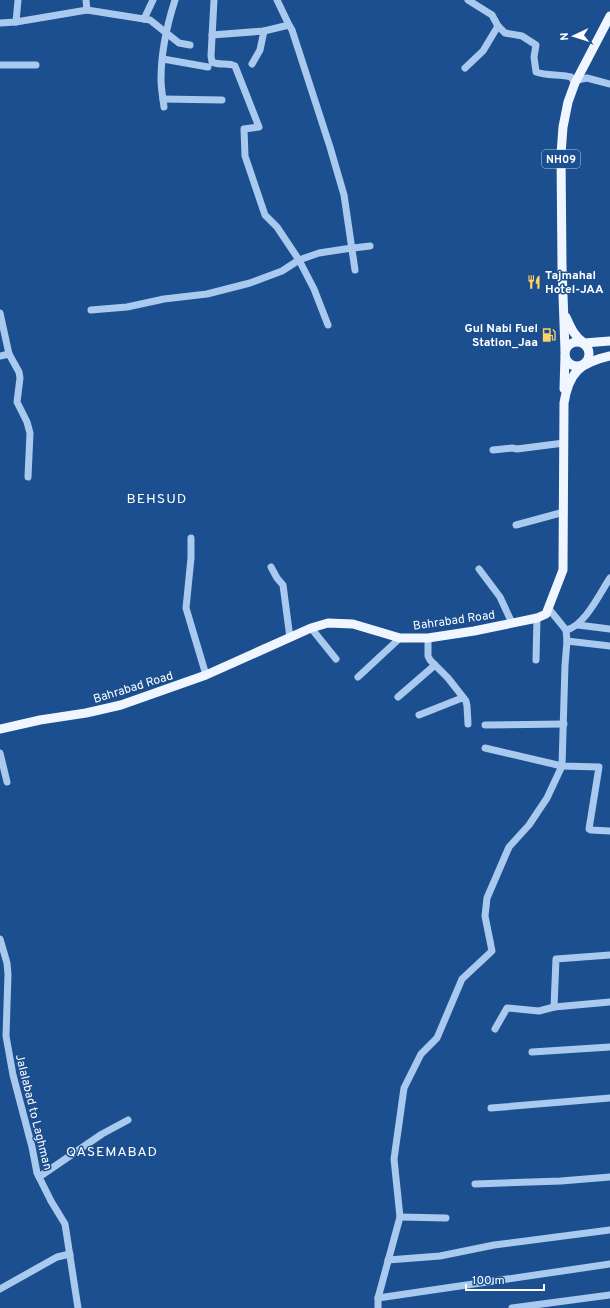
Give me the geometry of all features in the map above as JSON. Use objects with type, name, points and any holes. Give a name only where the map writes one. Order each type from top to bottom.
[{"type":"main road","name":"NH09","points":[[565,354],[562,266],[561,154],[563,127],[568,102],[576,81],[610,16]]},
{"type":"main road","name":"NH09","points":[[564,312],[571,329],[584,343]]},
{"type":"main road","points":[[549,609],[563,570],[565,354],[569,344],[572,342],[576,341],[584,343],[610,340]]},
{"type":"main road","points":[[564,403],[566,388],[570,380],[586,362],[589,356],[588,348],[584,343]]},
{"type":"main road","points":[[565,354],[566,360],[572,365],[579,366],[610,356]]},
{"type":"main road","name":"Bahrabad Road","points":[[0,728],[111,708],[206,675],[311,628],[328,623],[353,624],[400,638],[428,638],[474,631],[536,618],[546,614],[549,609]]},
{"type":"street","points":[[16,22],[18,0]]},
{"type":"street","points":[[86,0],[87,10]]},
{"type":"street","points":[[144,19],[153,0]]},
{"type":"street","points":[[164,107],[161,80],[163,58],[166,32],[175,0]]},
{"type":"street","points":[[214,0],[212,62],[217,64],[231,64],[235,66],[259,127],[244,129],[245,156],[265,215],[277,227],[299,260],[314,289],[328,325]]},
{"type":"street","points":[[277,0],[292,30],[328,140],[344,195],[355,270]]},
{"type":"street","points":[[468,0],[492,15],[498,26],[505,33],[522,36],[536,45],[534,57],[536,72],[542,74],[560,74],[571,77],[576,81],[587,78],[610,84]]},
{"type":"street","points":[[0,23],[16,22],[87,10],[150,20],[179,43],[190,45]]},
{"type":"street","points":[[212,35],[264,31],[289,25]]},
{"type":"street","points":[[465,68],[484,51],[498,26]]},
{"type":"street","points":[[252,64],[260,50],[264,31]]},
{"type":"street","points":[[163,58],[208,68]]},
{"type":"street","points":[[0,65],[36,65]]},
{"type":"street","points":[[163,99],[222,100]]},
{"type":"street","points":[[91,310],[127,307],[164,299],[207,294],[250,283],[282,271],[299,260],[319,253],[370,246]]},
{"type":"street","points":[[0,313],[9,354],[19,372],[20,378],[17,402],[27,422],[30,433],[28,477]]},
{"type":"street","points":[[0,356],[9,354]]},
{"type":"street","points":[[493,450],[512,448],[517,449],[564,443]]},
{"type":"street","points":[[516,525],[564,512]]},
{"type":"street","points":[[191,538],[191,558],[186,608],[206,675]]},
{"type":"street","points":[[272,567],[277,578],[283,585],[290,638]]},
{"type":"street","points":[[480,569],[500,597],[512,623]]},
{"type":"street","points":[[566,630],[572,629],[578,625],[586,616],[610,578]]},
{"type":"street","points":[[378,1308],[378,1298],[400,1217],[394,1158],[404,1088],[421,1054],[437,1038],[462,980],[492,951],[486,916],[487,898],[509,847],[529,825],[547,798],[562,766],[567,641],[566,630],[549,609]]},
{"type":"street","points":[[536,618],[536,660]]},
{"type":"street","points":[[578,625],[610,629]]},
{"type":"street","points":[[311,628],[336,659]]},
{"type":"street","points":[[358,677],[400,638]]},
{"type":"street","points":[[428,638],[428,656],[430,660],[448,678],[462,698],[466,701],[468,724]]},
{"type":"street","points":[[567,641],[610,646]]},
{"type":"street","points":[[398,697],[435,665]]},
{"type":"street","points":[[419,715],[462,698]]},
{"type":"street","points":[[485,725],[564,724]]},
{"type":"street","points":[[486,748],[562,766],[599,767],[600,769],[589,829],[610,831]]},
{"type":"street","points":[[0,753],[7,782]]},
{"type":"street","name":"Jalalabad to Laghman","points":[[0,938],[4,962],[6,1036],[13,1075],[32,1147],[36,1173],[51,1202],[65,1224],[78,1308]]},
{"type":"street","points":[[554,1007],[556,959],[610,954]]},
{"type":"street","points":[[495,1029],[506,1008],[539,1011],[554,1007],[610,1002]]},
{"type":"street","points":[[532,1052],[610,1047]]},
{"type":"street","points":[[491,1108],[610,1098]]},
{"type":"street","points":[[38,1177],[102,1134],[128,1120]]},
{"type":"street","points":[[475,1184],[561,1181],[610,1177]]},
{"type":"street","points":[[400,1217],[446,1218]]},
{"type":"street","points":[[388,1260],[440,1256],[494,1245],[610,1230]]},
{"type":"street","points":[[0,1289],[57,1257],[70,1254]]},
{"type":"street","points":[[378,1298],[610,1264]]},
{"type":"street","points":[[512,1308],[610,1295]]},
{"type":"place","name":"Tajmahal Hotel-JAA","points":[[534,282]]},
{"type":"place","name":"Gul Nabi Fuel Station_Jaa","points":[[549,335]]},
{"type":"district","name":"BEHSUD","points":[[157,498]]},
{"type":"district","name":"QASEMABAD","points":[[112,1151]]}]
